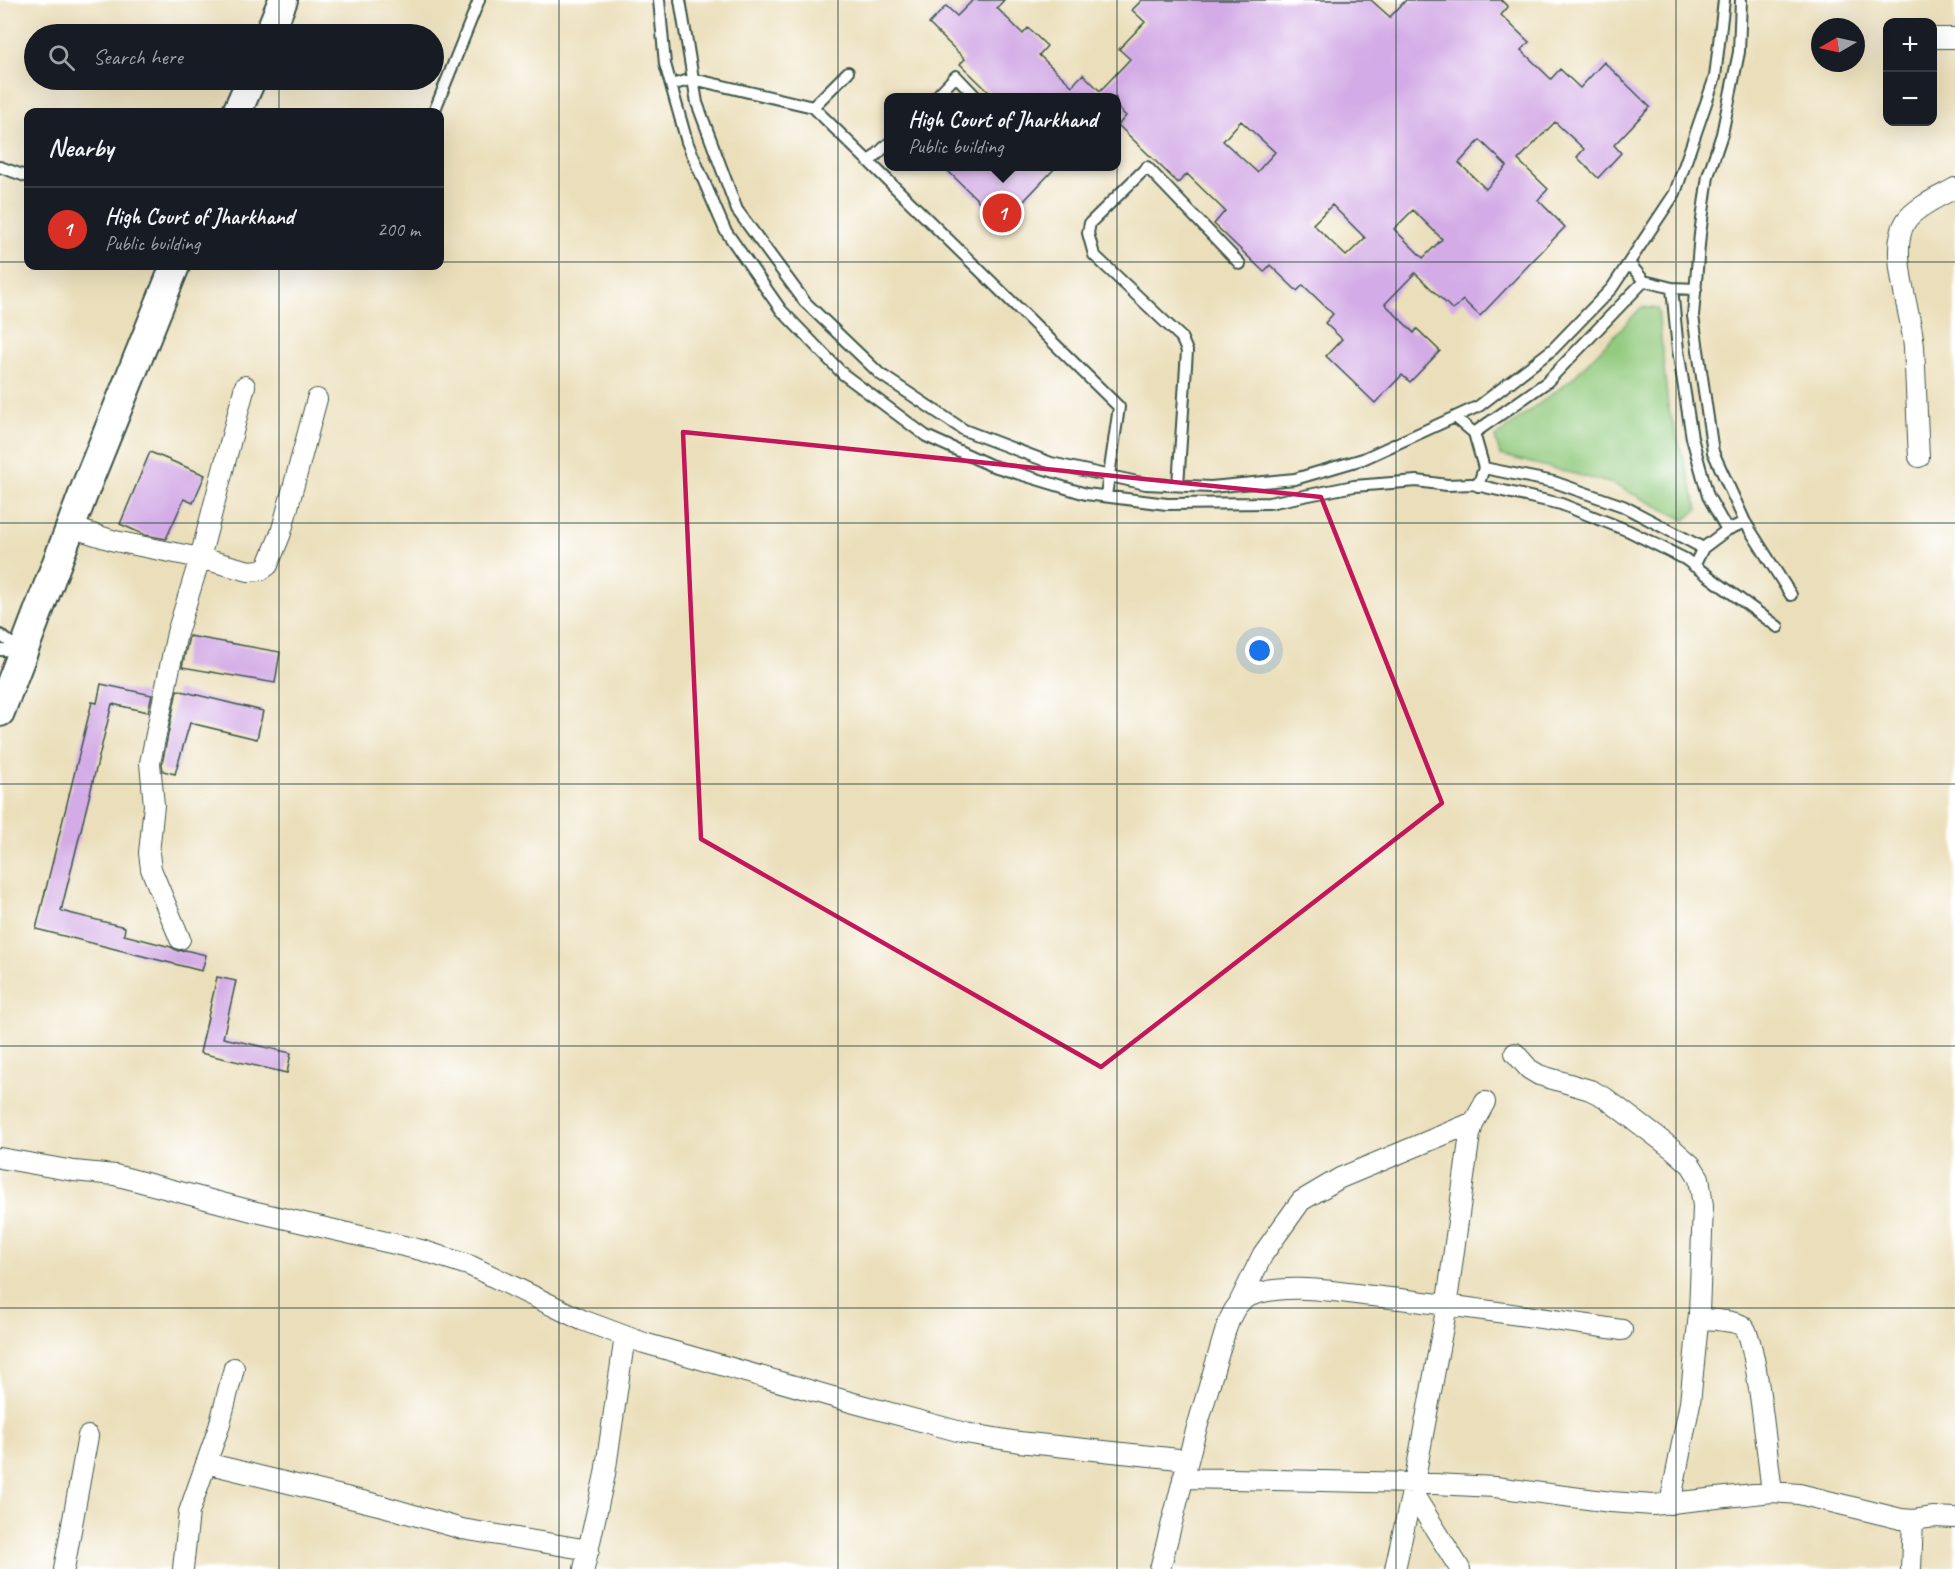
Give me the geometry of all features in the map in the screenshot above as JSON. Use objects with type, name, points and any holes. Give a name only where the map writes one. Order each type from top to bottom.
[{"type":"main road","points":[[273,24],[283,0]]},
{"type":"main road","points":[[239,108],[247,90]]},
{"type":"main road","points":[[0,712],[7,645],[70,527],[173,270]]},
{"type":"street","points":[[1937,38],[1955,38]]},
{"type":"street","points":[[1919,456],[1914,344],[1905,296],[1899,241],[1906,221],[1912,213],[1955,188]]},
{"type":"street","points":[[180,939],[151,869],[149,853],[154,805],[150,763],[177,633],[200,558],[245,386]]},
{"type":"street","points":[[70,527],[115,541],[200,558],[249,571],[261,570],[268,565],[281,533],[317,399]]},
{"type":"street","points":[[1515,1053],[1529,1069],[1539,1075],[1604,1096],[1674,1149],[1691,1165],[1699,1178],[1703,1206],[1699,1318],[1690,1403],[1670,1504]]},
{"type":"street","points":[[1395,1569],[1413,1487],[1447,1305],[1470,1134],[1485,1102]]},
{"type":"street","points":[[1160,1569],[1225,1332],[1263,1254],[1301,1201],[1340,1178],[1474,1122]]},
{"type":"street","points":[[0,1158],[74,1172],[115,1175],[252,1211],[421,1250],[471,1266],[582,1320],[644,1343],[965,1433],[1186,1469],[1413,1487],[1495,1487],[1653,1505],[1772,1492],[1799,1494],[1913,1520],[1934,1517],[1955,1518]]},
{"type":"street","points":[[1240,1301],[1269,1290],[1325,1291],[1447,1305],[1622,1330]]},
{"type":"street","points":[[1699,1318],[1735,1322],[1742,1325],[1747,1332],[1757,1378],[1772,1492]]},
{"type":"street","points":[[206,1463],[586,1559],[605,1474],[625,1336]]},
{"type":"street","points":[[183,1569],[189,1512],[219,1427],[234,1368]]},
{"type":"street","points":[[64,1569],[88,1436]]},
{"type":"street","points":[[1413,1487],[1460,1569]]},
{"type":"street","points":[[1911,1569],[1913,1520]]},
{"type":"lane","points":[[444,87],[479,0]]},
{"type":"lane","points":[[659,0],[664,64],[687,142],[725,230],[782,310],[843,375],[926,436],[990,465],[1086,494],[1167,504],[1269,503],[1354,486],[1417,482],[1478,486],[1561,504],[1629,531],[1685,559],[1778,627]]},
{"type":"lane","points":[[680,0],[697,103],[737,210],[805,302],[880,374],[964,429],[1051,463],[1146,484],[1211,487],[1295,479],[1363,459],[1479,406],[1553,349],[1612,288],[1675,193],[1715,77],[1724,0]]},
{"type":"lane","points":[[1741,0],[1739,52],[1722,134],[1708,176],[1693,316],[1713,452],[1745,522],[1791,595]]},
{"type":"lane","points":[[813,107],[848,72]]},
{"type":"lane","points":[[940,93],[956,76],[972,93]]},
{"type":"lane","points":[[671,85],[693,79],[813,107],[1119,407],[1106,496]]},
{"type":"lane","points":[[436,108],[443,90]]},
{"type":"lane","points":[[869,162],[884,148]]},
{"type":"lane","points":[[0,167],[24,176]]},
{"type":"lane","points":[[1178,485],[1187,351],[1181,337],[1094,255],[1088,232],[1090,223],[1147,167],[1240,264]]},
{"type":"lane","points":[[1629,263],[1644,281],[1672,288],[1696,289]]},
{"type":"lane","points":[[1474,433],[1547,382],[1644,281]]},
{"type":"lane","points":[[1672,288],[1678,350],[1692,438],[1708,496],[1727,530]]},
{"type":"lane","points":[[1455,417],[1474,433],[1484,468],[1478,486]]},
{"type":"lane","points":[[1484,468],[1554,482],[1623,506],[1703,548]]},
{"type":"lane","points":[[1694,566],[1703,548],[1727,530],[1745,522]]},
{"type":"highlighted area","points":[[683,432],[1321,497],[1442,803],[1101,1067],[701,839]]},
{"type":"green space","points":[[1642,307],[1658,309],[1668,406],[1698,509],[1685,520],[1613,484],[1500,455],[1495,437],[1572,379]]},
{"type":"building","points":[[973,0],[1004,0],[997,8],[1023,34],[1028,28],[1047,46],[1039,55],[1072,86],[1083,74],[1100,91],[1130,59],[1119,49],[1145,22],[1132,10],[1142,0],[1371,0],[1390,17],[1406,0],[1501,0],[1508,7],[1501,15],[1529,42],[1521,50],[1551,79],[1560,69],[1580,88],[1604,62],[1650,107],[1614,145],[1621,153],[1598,178],[1577,157],[1584,149],[1555,122],[1518,160],[1548,189],[1538,200],[1565,227],[1480,316],[1463,300],[1453,310],[1415,273],[1385,304],[1414,333],[1417,329],[1440,351],[1410,382],[1402,375],[1375,403],[1326,356],[1342,339],[1325,323],[1333,314],[1303,285],[1297,291],[1270,265],[1264,272],[1214,224],[1225,211],[1187,174],[1178,183],[1121,128],[1121,122],[1126,116],[1121,111],[1121,93],[990,93],[960,64],[965,59],[929,24],[946,6],[957,16]],"holes":[[[1241,121],[1275,152],[1257,172],[1223,141]],[[1480,140],[1507,166],[1486,189],[1459,163]],[[1332,205],[1365,238],[1346,256],[1313,224]],[[1413,210],[1442,239],[1423,258],[1394,229]]]},
{"type":"building","points":[[948,171],[1052,171],[1002,224]]},
{"type":"building","points":[[150,452],[205,475],[193,503],[184,499],[166,539],[145,535],[120,524]]},
{"type":"building","points":[[189,636],[280,652],[275,683],[182,667]]},
{"type":"building","points":[[101,684],[152,695],[148,712],[112,704],[61,911],[125,927],[124,935],[171,947],[178,951],[185,950],[206,955],[202,971],[36,929],[92,702],[97,703]]},
{"type":"building","points":[[177,690],[263,711],[257,739],[190,723],[175,774],[163,771],[162,764]]},
{"type":"building","points":[[217,977],[236,981],[223,1038],[291,1053],[287,1073],[200,1053]]},
{"type":"place","name":"High Court of Jharkhand","points":[[1002,213]]}]
